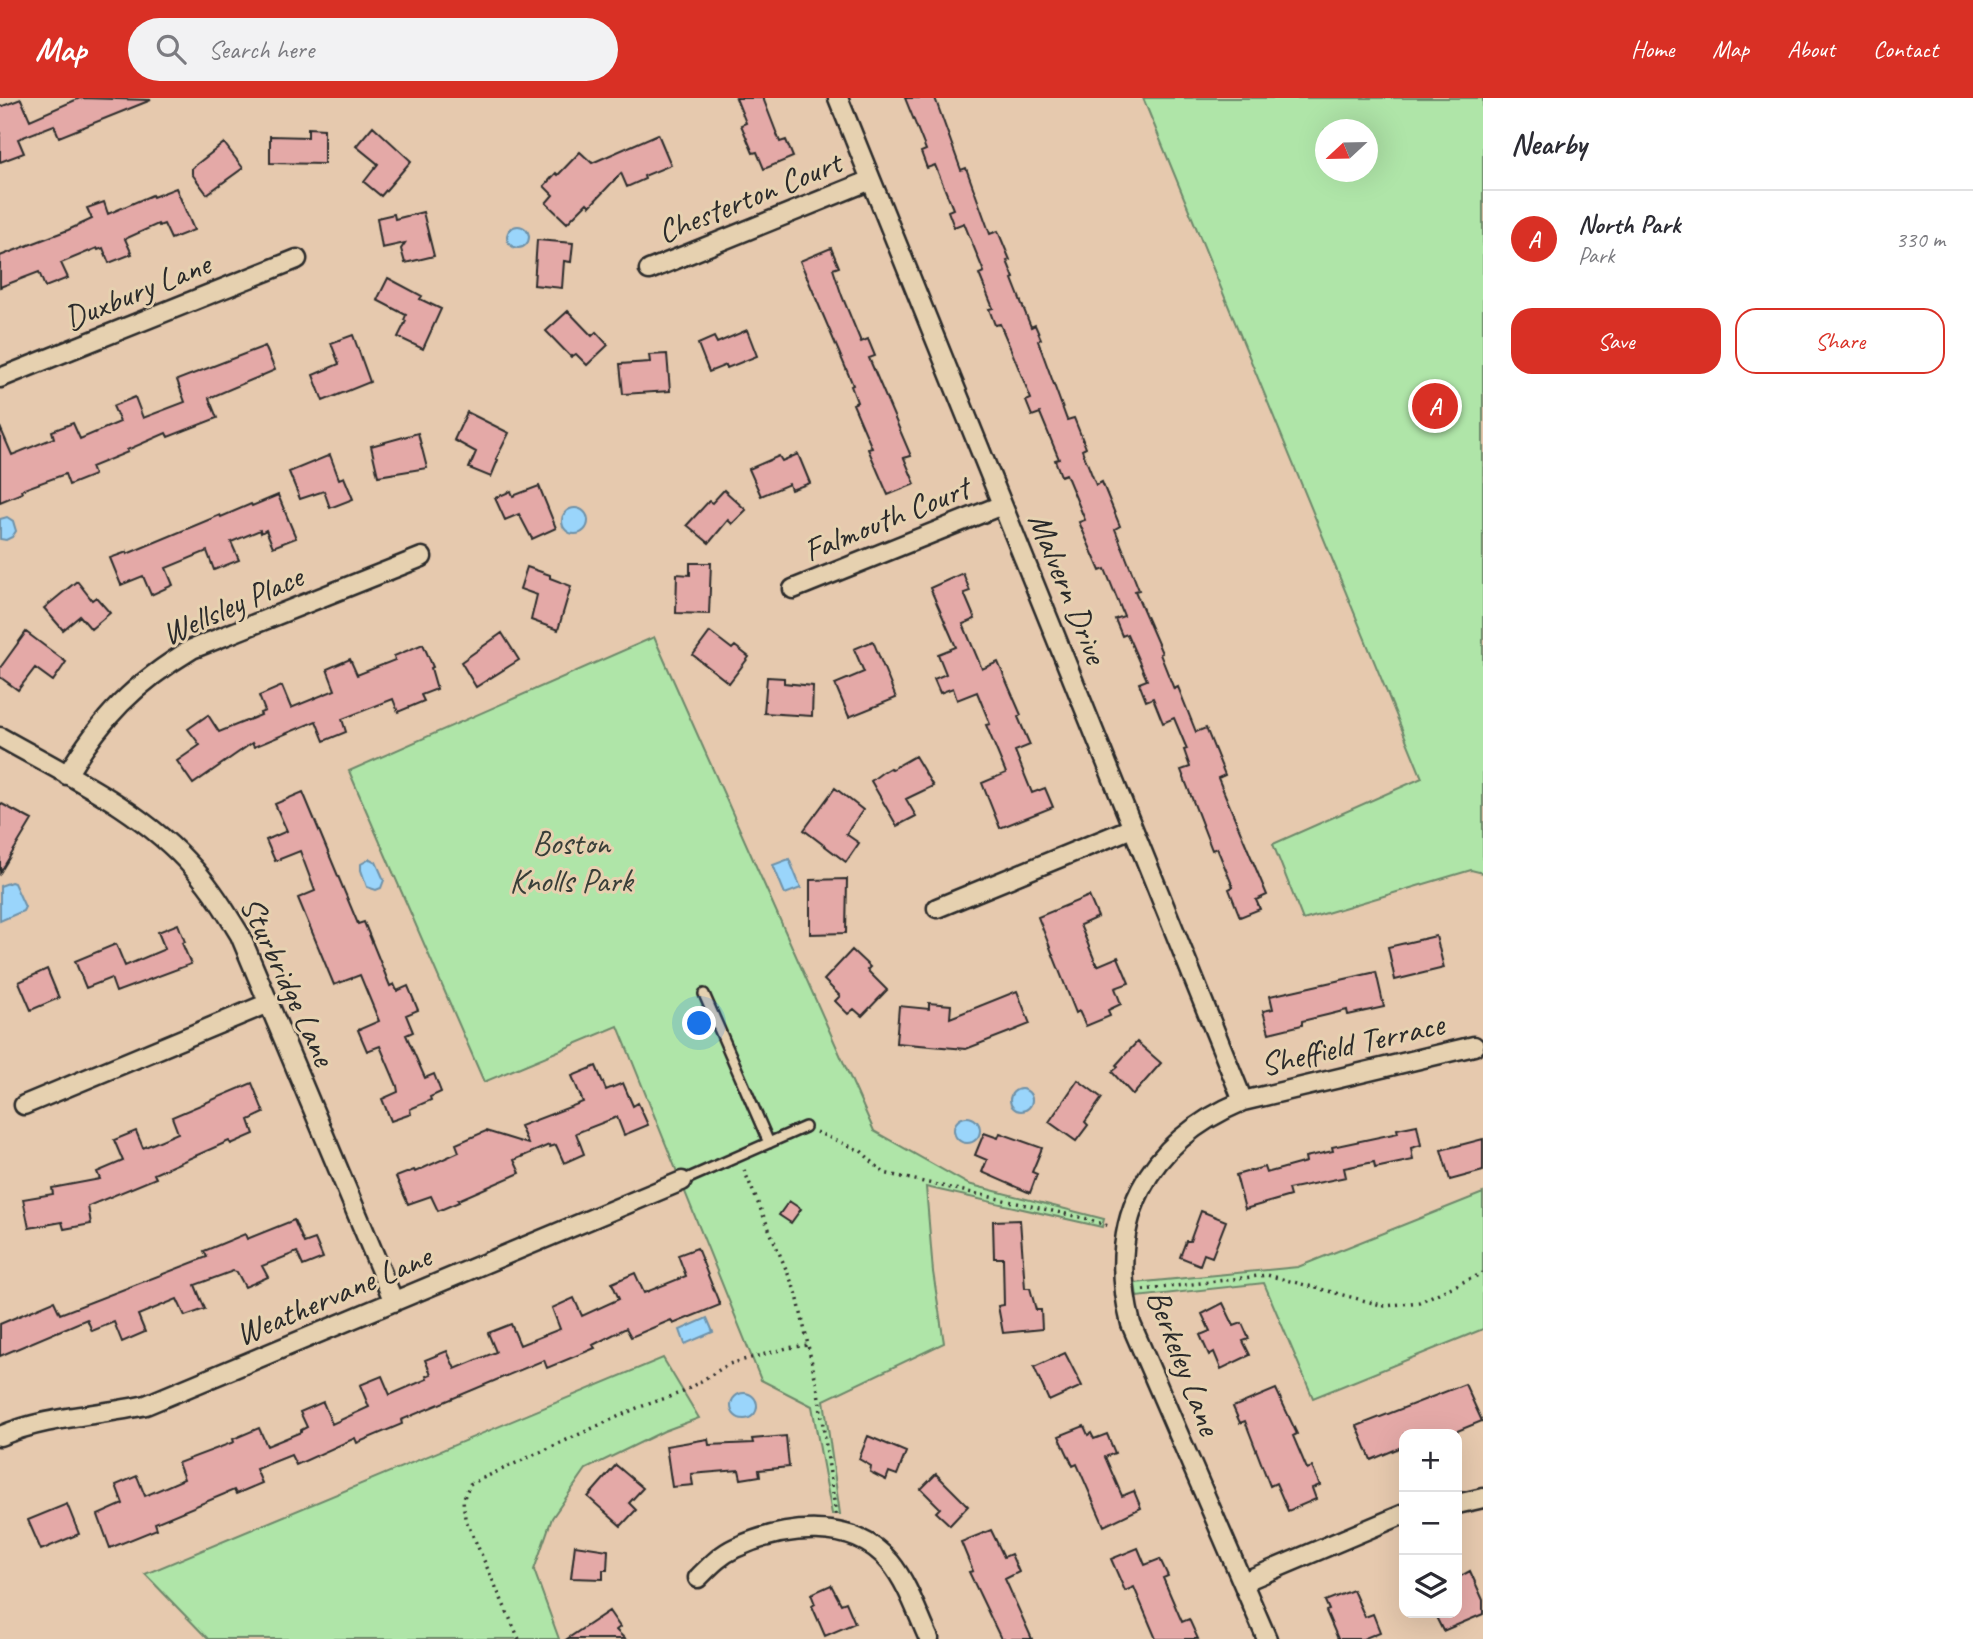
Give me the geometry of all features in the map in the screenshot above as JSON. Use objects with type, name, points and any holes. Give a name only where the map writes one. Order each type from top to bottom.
[{"type":"street","name":"Malvern Drive","points":[[838,98],[1243,1101]]},
{"type":"street","name":"Chesterton Court","points":[[649,270],[872,180]]},
{"type":"street","name":"Duxbury Lane","points":[[0,378],[297,259]]},
{"type":"street","name":"Falmouth Court","points":[[793,589],[1002,505]]},
{"type":"street","name":"Wellsley Place","points":[[67,775],[87,741],[109,713],[162,667],[192,649],[422,557]]},
{"type":"street","name":"Sturbridge Lane","points":[[0,737],[128,811],[161,836],[194,868],[219,900],[240,935],[270,1003],[394,1302]]},
{"type":"street","points":[[937,908],[1132,828]]},
{"type":"street","points":[[24,1105],[270,1003]]},
{"type":"street","name":"Sheffield Terrace","points":[[1243,1101],[1474,1046]]},
{"type":"street","name":"Berkeley Lane","points":[[1243,1101],[1206,1119],[1173,1145],[1153,1169],[1139,1193],[1126,1232],[1122,1266],[1130,1324],[1267,1639]]},
{"type":"street","name":"Weathervane Lane","points":[[0,1436],[50,1419],[110,1413],[146,1405],[682,1181]]},
{"type":"street","points":[[1462,1503],[1483,1498]]},
{"type":"street","points":[[1242,1582],[1399,1516]]},
{"type":"street","points":[[698,1578],[712,1562],[733,1548],[763,1538],[802,1531],[838,1531],[876,1548],[890,1561],[902,1579],[929,1639]]},
{"type":"lane","points":[[704,993],[769,1143]]},
{"type":"lane","points":[[682,1181],[804,1127]]},
{"type":"path","points":[[804,1127],[861,1151],[884,1173],[1088,1219],[1126,1232]]},
{"type":"path","points":[[739,1156],[797,1294],[818,1391],[838,1531]]},
{"type":"path","points":[[1124,1292],[1267,1275],[1385,1307],[1419,1302],[1483,1273]]},
{"type":"path","points":[[519,1639],[465,1518],[463,1500],[470,1484],[637,1408],[683,1392],[729,1364],[808,1345]]},
{"type":"green space","points":[[1143,98],[1483,98],[1483,873],[1471,870],[1303,920],[1273,844],[1422,778]]},
{"type":"green space","name":"Boston Knolls Park","points":[[654,637],[874,1131],[968,1184],[1104,1219],[1102,1227],[926,1187],[933,1272],[944,1343],[824,1400],[840,1514],[832,1514],[812,1406],[761,1380],[618,1026],[484,1082],[349,771]]},
{"type":"green space","points":[[1483,1193],[1483,1329],[1313,1398],[1264,1283],[1137,1297],[1135,1283],[1298,1267]]},
{"type":"green space","points":[[663,1358],[699,1418],[664,1431],[586,1469],[552,1518],[534,1570],[559,1639],[208,1639],[145,1574]]},
{"type":"water","points":[[518,226],[526,229],[529,237],[526,245],[518,248],[510,245],[507,237],[510,229]]},
{"type":"water","points":[[575,508],[584,512],[588,521],[584,530],[575,534],[566,530],[562,521],[566,512]]},
{"type":"water","points":[[7,517],[13,521],[16,531],[6,540],[0,539],[0,519]]},
{"type":"water","points":[[370,859],[376,862],[384,880],[381,888],[376,890],[367,887],[361,870],[361,864]]},
{"type":"water","points":[[789,859],[801,888],[785,894],[773,865]]},
{"type":"water","points":[[14,883],[25,907],[23,911],[0,921],[0,886]]},
{"type":"water","points":[[1017,1089],[1025,1089],[1032,1096],[1032,1104],[1025,1111],[1017,1111],[1010,1104],[1010,1096]]},
{"type":"water","points":[[967,1117],[977,1120],[980,1130],[977,1140],[967,1143],[957,1140],[954,1130],[957,1120]]},
{"type":"water","points":[[707,1318],[713,1332],[685,1344],[680,1330]]},
{"type":"water","points":[[744,1393],[753,1397],[757,1406],[753,1415],[744,1419],[735,1415],[731,1406],[735,1397]]},
{"type":"building","points":[[80,98],[151,100],[59,137],[54,125],[18,139],[24,153],[0,162],[0,107],[21,99],[30,120]]},
{"type":"building","points":[[736,98],[763,98],[780,142],[786,140],[793,157],[764,169],[757,152],[753,153],[741,125],[746,123]]},
{"type":"building","points":[[905,98],[935,98],[961,170],[966,168],[990,234],[998,231],[1010,260],[1007,261],[1014,278],[1012,279],[1031,327],[1035,325],[1041,339],[1038,341],[1067,420],[1074,418],[1086,448],[1082,450],[1096,485],[1102,482],[1120,526],[1115,529],[1139,590],[1135,591],[1162,653],[1160,654],[1174,689],[1178,687],[1196,732],[1206,728],[1225,775],[1218,778],[1267,895],[1256,900],[1260,909],[1240,917],[1229,889],[1233,887],[1217,848],[1212,850],[1181,770],[1190,767],[1184,750],[1187,749],[1174,718],[1163,723],[1153,698],[1146,701],[1139,683],[1147,680],[1127,634],[1122,636],[1115,619],[1124,616],[1105,569],[1100,571],[1079,522],[1085,520],[1066,474],[1061,476],[1055,460],[1059,459],[1040,413],[1032,416],[1026,401],[1031,399],[1000,324],[995,325],[989,309],[993,308],[979,274],[984,272],[964,223],[954,227],[948,211],[953,209],[935,165],[927,168],[921,152],[926,150]]},
{"type":"building","points":[[373,126],[411,161],[381,196],[364,182],[378,164],[356,146]]},
{"type":"building","points":[[308,128],[324,129],[324,164],[270,163],[270,136],[308,137]]},
{"type":"building","points":[[658,134],[671,165],[644,176],[645,179],[627,187],[621,173],[590,206],[587,203],[567,223],[546,203],[553,195],[544,186],[580,152],[592,163]]},
{"type":"building","points":[[224,143],[243,168],[207,194],[192,174],[192,168]]},
{"type":"building","points":[[176,188],[194,230],[171,239],[164,224],[158,224],[125,239],[132,254],[109,263],[103,248],[97,248],[61,263],[68,278],[45,287],[39,272],[0,287],[0,256],[92,219],[87,208],[104,202],[108,214]]},
{"type":"building","points":[[423,212],[434,256],[405,263],[401,249],[405,243],[382,248],[377,218],[394,214],[395,219]]},
{"type":"building","points":[[537,240],[573,243],[571,262],[564,261],[562,288],[534,285]]},
{"type":"building","points":[[831,248],[839,267],[833,269],[842,296],[861,342],[868,339],[875,356],[869,358],[911,456],[904,458],[915,484],[888,495],[868,449],[872,448],[853,404],[857,402],[851,386],[853,385],[800,261]]},
{"type":"building","points":[[388,278],[441,309],[423,349],[398,337],[406,315],[377,300]]},
{"type":"building","points":[[568,311],[592,336],[596,332],[608,345],[587,365],[576,354],[571,357],[546,331]]},
{"type":"building","points":[[747,330],[757,356],[709,372],[698,344],[714,337],[717,343]]},
{"type":"building","points":[[353,335],[370,382],[323,401],[313,375],[339,364],[331,343]]},
{"type":"building","points":[[265,346],[275,370],[209,398],[217,418],[168,437],[166,433],[127,450],[128,452],[91,467],[94,475],[69,485],[65,474],[21,490],[22,493],[0,502],[0,427],[12,455],[54,438],[52,431],[73,423],[80,439],[120,422],[113,406],[135,397],[143,418],[185,402],[177,380]]},
{"type":"building","points":[[667,354],[670,391],[623,394],[620,364],[650,362],[649,355]]},
{"type":"building","points":[[467,412],[509,433],[496,459],[498,460],[491,477],[469,468],[476,452],[454,440]]},
{"type":"building","points":[[418,433],[427,468],[378,476],[371,446]]},
{"type":"building","points":[[798,454],[810,483],[791,490],[789,484],[761,496],[749,469],[779,456],[782,461]]},
{"type":"building","points":[[330,455],[339,479],[344,477],[353,499],[330,508],[324,491],[300,499],[289,472]]},
{"type":"building","points":[[539,486],[556,528],[532,539],[519,514],[505,520],[495,498],[511,491],[513,496]]},
{"type":"building","points":[[724,490],[746,510],[732,524],[728,520],[709,543],[687,525],[709,501],[712,503]]},
{"type":"building","points":[[278,495],[296,538],[273,547],[266,530],[261,533],[260,530],[231,542],[239,560],[214,570],[207,551],[166,568],[173,585],[151,595],[143,576],[121,585],[110,558],[127,554],[220,515],[221,517]]},
{"type":"building","points":[[690,563],[711,563],[709,614],[676,613],[677,574],[690,575]]},
{"type":"building","points":[[527,567],[571,586],[558,630],[531,620],[537,595],[520,589]]},
{"type":"building","points":[[963,573],[970,591],[964,593],[975,619],[963,624],[982,669],[998,662],[1021,715],[1018,717],[1030,745],[1015,751],[1032,793],[1045,788],[1053,807],[1000,828],[982,783],[1006,773],[986,725],[990,724],[977,692],[957,700],[953,688],[940,693],[934,679],[946,674],[938,654],[956,647],[930,588]]},
{"type":"building","points":[[77,581],[92,600],[96,597],[110,613],[91,629],[80,616],[63,630],[44,608]]},
{"type":"building","points":[[26,632],[66,662],[53,681],[35,668],[18,690],[0,677],[0,668]]},
{"type":"building","points":[[710,632],[732,649],[735,646],[749,657],[729,683],[693,655]]},
{"type":"building","points":[[502,633],[519,660],[476,687],[461,662]]},
{"type":"building","points":[[873,641],[896,698],[849,717],[835,684],[864,672],[854,649]]},
{"type":"building","points":[[423,644],[433,667],[431,668],[437,689],[421,695],[424,701],[398,712],[393,699],[342,719],[346,732],[324,741],[316,721],[254,747],[252,743],[193,784],[177,761],[200,745],[188,729],[208,715],[219,732],[261,715],[260,713],[265,711],[259,696],[282,686],[291,708],[335,690],[327,669],[350,659],[357,675],[395,660],[394,656]]},
{"type":"building","points":[[767,677],[784,678],[784,683],[813,686],[812,716],[764,713]]},
{"type":"building","points":[[915,756],[933,786],[906,799],[916,816],[897,826],[871,781]]},
{"type":"building","points":[[835,788],[863,810],[846,834],[859,843],[846,862],[804,830]]},
{"type":"building","points":[[303,792],[358,924],[364,922],[390,986],[394,984],[397,991],[408,986],[418,1010],[406,1015],[413,1032],[406,1035],[425,1078],[434,1074],[441,1092],[430,1097],[431,1100],[410,1109],[411,1114],[391,1121],[382,1099],[398,1092],[397,1086],[380,1046],[367,1051],[358,1030],[379,1021],[360,975],[334,985],[298,898],[315,891],[300,851],[275,861],[266,840],[287,831],[275,804]]},
{"type":"building","points":[[0,803],[32,820],[0,873]]},
{"type":"building","points":[[847,879],[846,933],[810,934],[810,880]]},
{"type":"building","points":[[1089,896],[1098,917],[1080,925],[1097,966],[1118,957],[1129,983],[1115,988],[1121,1004],[1108,1010],[1110,1016],[1086,1026],[1079,1011],[1076,1013],[1038,917]]},
{"type":"building","points":[[178,924],[191,964],[116,992],[111,978],[86,988],[75,961],[116,944],[125,966],[165,949],[158,932]]},
{"type":"building","points":[[1436,936],[1444,968],[1395,980],[1388,947]]},
{"type":"building","points":[[852,950],[870,967],[867,970],[887,990],[862,1016],[854,1009],[848,1014],[835,1001],[840,996],[824,980]]},
{"type":"building","points":[[47,969],[59,998],[31,1010],[19,982]]},
{"type":"building","points":[[1376,972],[1384,1007],[1348,1015],[1347,1010],[1302,1021],[1302,1025],[1269,1033],[1263,1011],[1273,1009],[1270,996]]},
{"type":"building","points":[[1017,991],[1030,1024],[966,1049],[896,1043],[899,1006],[929,1009],[929,1003],[951,1005],[950,1018]]},
{"type":"building","points":[[1137,1042],[1161,1063],[1133,1095],[1112,1072]]},
{"type":"building","points":[[596,1066],[606,1090],[623,1083],[633,1106],[638,1103],[648,1125],[624,1135],[617,1117],[576,1133],[584,1154],[564,1163],[556,1145],[549,1145],[514,1160],[520,1173],[438,1211],[431,1196],[408,1204],[396,1177],[414,1170],[415,1172],[459,1152],[456,1144],[486,1131],[528,1144],[520,1126],[583,1102],[572,1076]]},
{"type":"building","points":[[1078,1080],[1102,1098],[1085,1122],[1088,1125],[1076,1141],[1049,1122]]},
{"type":"building","points":[[252,1083],[264,1113],[249,1120],[254,1134],[231,1144],[229,1141],[154,1174],[156,1178],[88,1206],[91,1224],[64,1229],[62,1222],[29,1228],[23,1199],[53,1194],[52,1188],[100,1179],[97,1172],[123,1161],[114,1140],[136,1131],[143,1148],[178,1133],[172,1117]]},
{"type":"building","points":[[1417,1125],[1421,1145],[1411,1148],[1413,1160],[1375,1168],[1374,1162],[1344,1168],[1346,1177],[1288,1189],[1290,1196],[1245,1209],[1236,1175],[1264,1167],[1266,1173],[1306,1162],[1305,1157],[1333,1151],[1332,1147],[1398,1133],[1397,1129]]},
{"type":"building","points":[[984,1133],[998,1138],[1000,1133],[1042,1148],[1032,1172],[1037,1174],[1030,1193],[982,1172],[987,1160],[975,1155]]},
{"type":"building","points":[[1483,1139],[1483,1171],[1450,1180],[1441,1150]]},
{"type":"building","points":[[789,1201],[801,1209],[791,1223],[779,1215]]},
{"type":"building","points":[[1201,1211],[1226,1221],[1212,1257],[1204,1254],[1200,1265],[1180,1257],[1186,1241],[1190,1241]]},
{"type":"building","points":[[294,1220],[304,1243],[315,1239],[323,1258],[303,1266],[297,1252],[262,1266],[268,1277],[245,1287],[237,1272],[233,1271],[195,1285],[205,1309],[185,1316],[177,1299],[138,1315],[145,1332],[122,1342],[114,1322],[92,1331],[87,1319],[0,1356],[0,1324],[54,1301],[60,1314],[207,1257],[204,1251],[245,1234],[247,1239]]},
{"type":"building","points":[[1020,1220],[1025,1288],[1030,1288],[1036,1310],[1041,1310],[1042,1329],[1003,1333],[998,1306],[1004,1305],[1003,1258],[994,1258],[993,1221]]},
{"type":"building","points":[[697,1248],[720,1305],[673,1324],[671,1320],[631,1337],[626,1328],[593,1345],[595,1348],[547,1368],[544,1360],[401,1420],[402,1424],[357,1443],[355,1438],[296,1465],[291,1455],[256,1469],[262,1483],[236,1494],[234,1490],[155,1523],[157,1529],[110,1548],[98,1515],[123,1504],[116,1485],[137,1476],[145,1496],[184,1479],[178,1463],[234,1442],[233,1439],[259,1428],[267,1446],[301,1432],[307,1427],[300,1412],[323,1402],[332,1424],[369,1407],[360,1385],[382,1376],[390,1395],[427,1379],[426,1376],[431,1374],[425,1360],[447,1351],[455,1369],[496,1352],[488,1333],[511,1324],[520,1345],[560,1329],[552,1308],[574,1298],[582,1316],[619,1299],[612,1283],[635,1273],[644,1293],[686,1276],[678,1255]]},
{"type":"building","points":[[1223,1303],[1234,1326],[1242,1323],[1249,1339],[1243,1341],[1250,1355],[1221,1369],[1214,1352],[1209,1355],[1200,1335],[1210,1331],[1202,1314]]},
{"type":"building","points":[[1065,1353],[1082,1386],[1049,1401],[1034,1367]]},
{"type":"building","points":[[1465,1384],[1482,1421],[1462,1429],[1399,1429],[1399,1448],[1371,1460],[1357,1426]]},
{"type":"building","points":[[1276,1389],[1297,1434],[1293,1436],[1307,1469],[1312,1467],[1320,1485],[1312,1488],[1316,1499],[1288,1511],[1276,1483],[1270,1486],[1245,1421],[1240,1423],[1233,1407]]},
{"type":"building","points":[[1084,1426],[1088,1435],[1091,1433],[1094,1439],[1107,1434],[1115,1453],[1105,1457],[1122,1496],[1134,1491],[1141,1508],[1104,1526],[1077,1464],[1073,1466],[1059,1436]]},
{"type":"building","points":[[786,1436],[789,1467],[759,1470],[760,1476],[741,1479],[739,1470],[691,1474],[693,1485],[672,1487],[666,1446],[708,1439],[709,1445],[753,1443],[752,1439]]},
{"type":"building","points":[[868,1436],[906,1452],[897,1475],[889,1472],[886,1480],[870,1472],[871,1466],[859,1459]]},
{"type":"building","points":[[616,1465],[643,1488],[629,1503],[636,1510],[621,1526],[588,1497]]},
{"type":"building","points":[[936,1474],[968,1506],[950,1525],[936,1512],[940,1508],[921,1489]]},
{"type":"building","points":[[67,1504],[79,1534],[41,1550],[28,1520]]},
{"type":"building","points":[[991,1530],[1004,1557],[1011,1554],[1019,1572],[1005,1579],[1032,1639],[1001,1639],[969,1572],[973,1571],[961,1542]]},
{"type":"building","points":[[575,1545],[608,1550],[607,1570],[603,1570],[603,1579],[571,1578]]},
{"type":"building","points":[[1138,1548],[1145,1565],[1160,1559],[1168,1576],[1163,1578],[1182,1622],[1189,1619],[1198,1639],[1156,1639],[1134,1587],[1125,1591],[1111,1559]]},
{"type":"building","points":[[1470,1571],[1483,1600],[1483,1614],[1443,1631],[1436,1618],[1462,1618],[1462,1575]]},
{"type":"building","points":[[831,1585],[841,1604],[846,1602],[855,1623],[825,1636],[812,1606],[815,1604],[811,1594]]},
{"type":"building","points":[[1353,1590],[1365,1617],[1373,1614],[1380,1632],[1363,1639],[1338,1639],[1326,1611],[1329,1610],[1325,1601]]},
{"type":"building","points":[[609,1611],[620,1627],[616,1630],[625,1639],[567,1639]]},
{"type":"place","name":"North Park","points":[[1435,406]]}]
